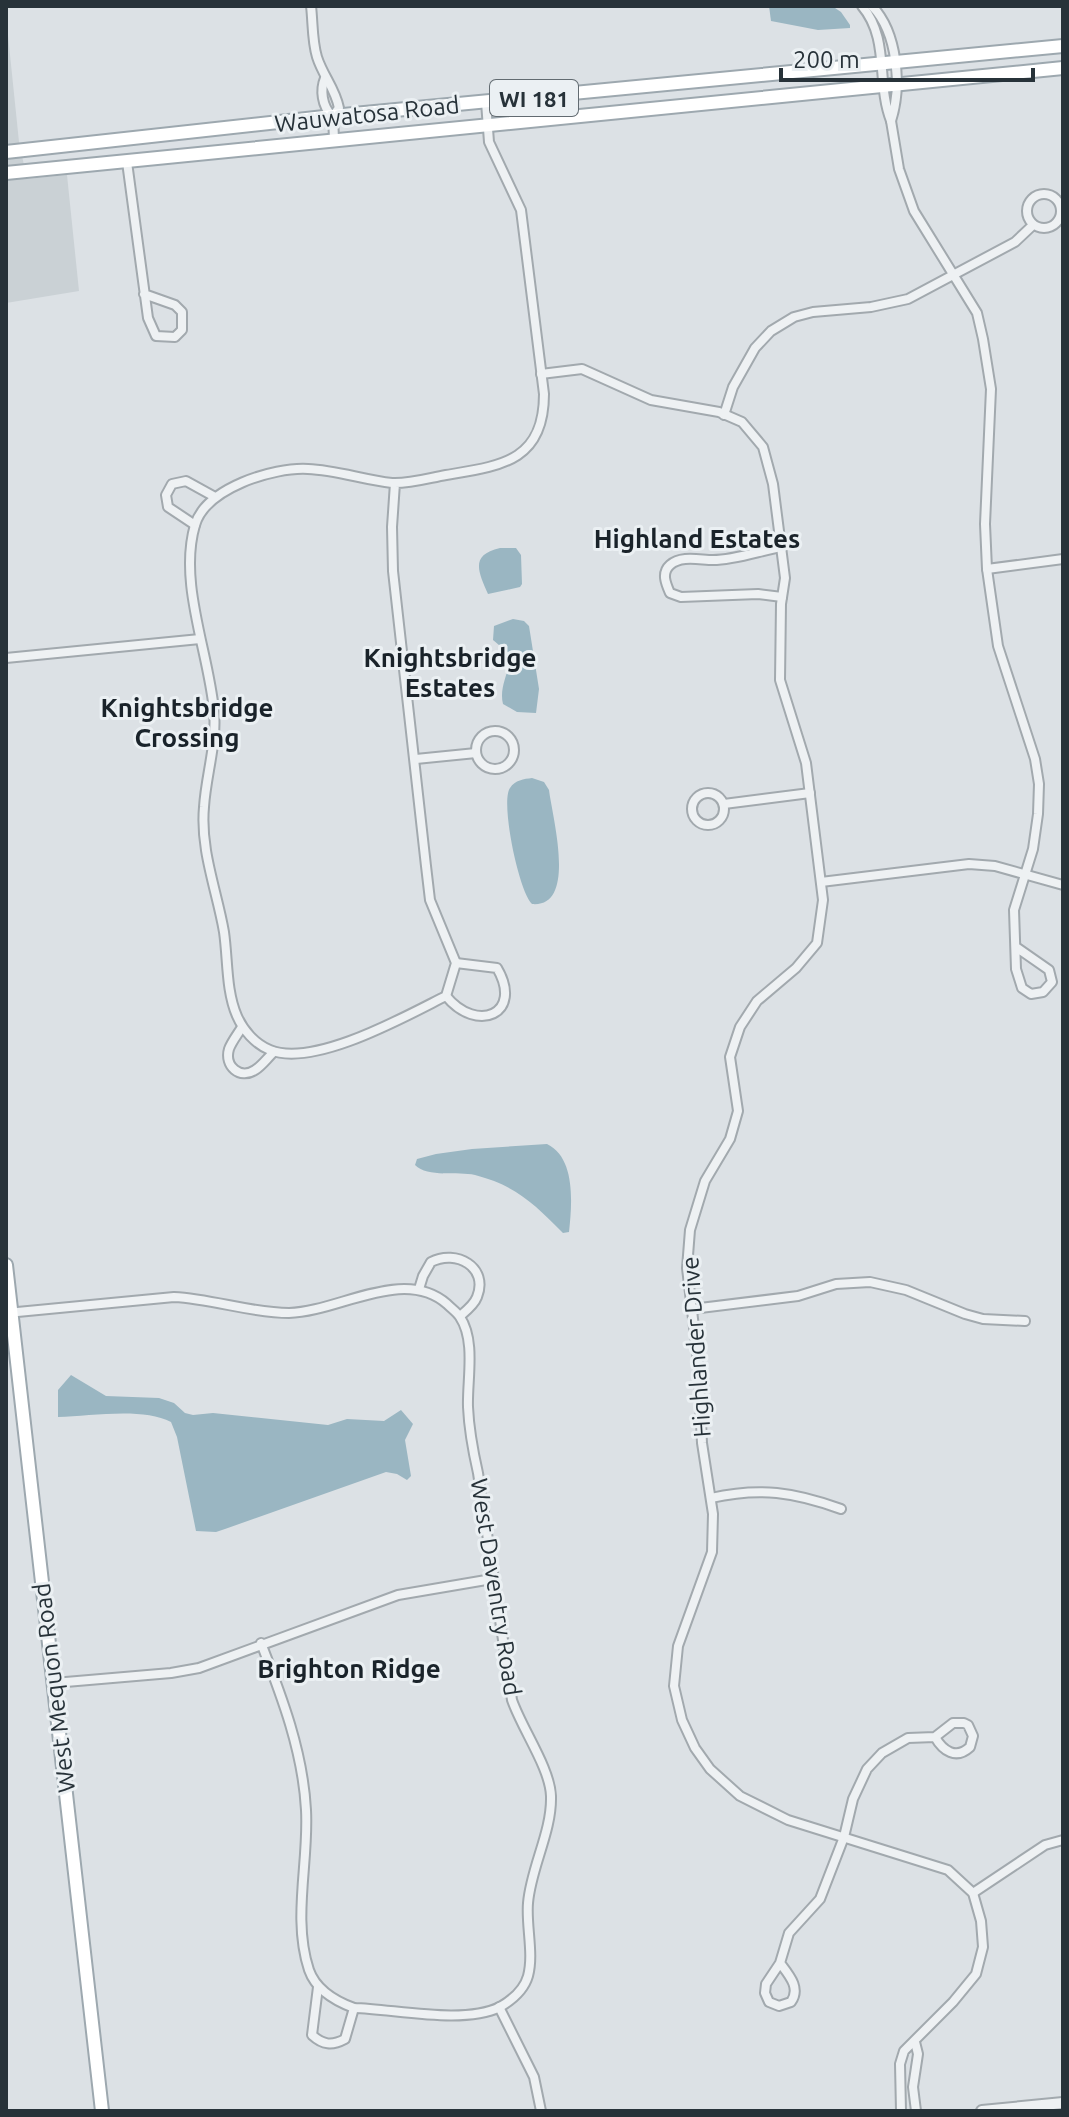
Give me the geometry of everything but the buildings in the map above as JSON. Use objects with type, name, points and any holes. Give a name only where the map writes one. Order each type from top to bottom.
[{"type":"main road","name":"Wauwatosa Road","points":[[7,152],[333,116],[1063,46]]},
{"type":"main road","name":"Wauwatosa Road","points":[[6,173],[1063,68]]},
{"type":"main road","name":"West Mequon Road","points":[[6,1265],[9,1313],[102,2111]]},
{"type":"street","points":[[311,6],[315,53],[325,78],[332,84],[339,108],[333,116],[334,139]]},
{"type":"street","points":[[862,6],[876,28],[897,85],[891,121]]},
{"type":"street","points":[[872,6],[886,24],[888,64],[883,86],[899,169],[914,211],[977,313],[991,389],[985,524],[987,569],[998,646],[1035,759],[1039,784],[1033,849],[1014,910],[1016,969],[1022,988],[1031,994],[1043,992],[1052,982],[1049,970],[1016,947]]},
{"type":"street","points":[[325,78],[322,86],[325,109],[333,116]]},
{"type":"street","points":[[395,483],[393,571],[430,900],[456,963],[446,996],[370,1033],[313,1052],[274,1052],[242,1027],[233,1004],[220,909],[204,843],[204,807],[215,726],[192,572],[195,525],[203,509],[215,497],[241,483],[306,468],[395,483],[495,467],[512,460],[538,432],[544,411],[521,210],[489,142],[486,102]]},
{"type":"street","points":[[127,162],[144,294],[151,328],[156,336],[175,337],[182,330],[182,312],[175,305],[144,294]]},
{"type":"street","points":[[1036,195],[1053,196],[1060,205],[1057,221],[1049,227],[1033,225],[1027,215],[1028,204],[1036,195]]},
{"type":"street","points":[[724,415],[733,387],[755,348],[771,331],[794,317],[813,312],[871,307],[908,299],[1015,242],[1033,225]]},
{"type":"street","name":"Highlander Drive","points":[[541,374],[582,369],[651,400],[724,415],[742,422],[763,447],[773,484],[785,578],[780,680],[806,763],[823,900],[817,943],[796,968],[757,1001],[740,1027],[730,1057],[738,1111],[730,1139],[705,1181],[690,1230],[687,1268],[702,1443],[711,1498],[712,1552],[678,1646],[674,1686],[682,1720],[695,1748],[710,1769],[740,1796],[788,1820],[948,1870],[973,1893]]},
{"type":"street","points":[[195,525],[168,507],[166,495],[172,484],[186,481],[215,497]]},
{"type":"street","points":[[781,547],[717,560],[683,559],[672,562],[666,568],[664,581],[670,593],[681,597],[758,594],[782,597]]},
{"type":"street","points":[[987,569],[1063,559]]},
{"type":"street","points":[[6,658],[200,639]]},
{"type":"street","points":[[493,731],[510,738],[514,750],[510,762],[493,769],[482,764],[476,753],[482,736],[493,731]]},
{"type":"street","points":[[416,759],[476,753]]},
{"type":"street","points":[[703,793],[718,796],[724,804],[723,816],[710,826],[699,823],[692,814],[693,803],[703,793]]},
{"type":"street","points":[[724,804],[810,793]]},
{"type":"street","points":[[821,882],[969,864],[995,866],[1063,885]]},
{"type":"street","points":[[446,996],[456,1008],[469,1016],[485,1016],[504,1003],[507,988],[497,968],[456,963]]},
{"type":"street","points":[[242,1027],[228,1052],[229,1062],[236,1071],[254,1071],[274,1052]]},
{"type":"street","points":[[9,1313],[174,1297],[202,1298],[274,1312],[299,1312],[359,1296],[419,1289],[441,1299],[460,1316],[478,1296],[479,1282],[474,1269],[463,1259],[449,1256],[431,1262],[419,1289]]},
{"type":"street","points":[[692,1309],[798,1296],[836,1284],[870,1282],[906,1290],[983,1319],[1025,1321]]},
{"type":"street","name":"West Daventry Road","points":[[460,1316],[468,1339],[470,1440],[478,1473],[512,1700],[547,1772],[551,1796],[528,1903],[528,1975],[521,1992],[499,2007]]},
{"type":"street","points":[[711,1498],[732,1493],[780,1492],[804,1496],[841,1509]]},
{"type":"street","points":[[54,1683],[185,1670],[398,1595],[492,1579]]},
{"type":"street","points":[[261,1643],[286,1708],[297,1749],[306,1809],[306,1866],[301,1921],[309,1970],[318,1987],[354,2008],[460,2015],[499,2007],[534,2077],[541,2111]]},
{"type":"street","points":[[780,1963],[795,1985],[795,1994],[791,2002],[779,2006],[769,2002],[765,1988],[780,1963],[789,1933],[820,1899],[844,1837],[853,1799],[867,1769],[882,1753],[908,1738],[935,1737],[947,1726],[958,1722],[968,1725],[973,1736],[966,1751],[954,1754],[944,1749],[935,1737]]},
{"type":"street","points":[[901,2111],[900,2064],[904,2051],[976,1974],[983,1947],[981,1921],[973,1893],[1045,1845],[1063,1840]]},
{"type":"street","points":[[318,1987],[312,2035],[321,2043],[335,2044],[345,2039],[354,2008]]},
{"type":"street","points":[[915,2042],[918,2054],[913,2087],[916,2111]]},
{"type":"street","points":[[982,2111],[1063,2103]]},
{"type":"shaded area","points":[[6,16],[19,142],[27,179],[67,175],[79,291],[6,303]]},
{"type":"water","points":[[769,6],[832,6],[841,12],[850,28],[818,30],[771,21]]},
{"type":"water","points":[[516,548],[521,555],[522,584],[488,594],[479,571],[480,560],[490,551]]},
{"type":"water","points":[[513,619],[524,621],[529,626],[539,689],[536,713],[517,712],[503,704],[503,686],[512,656],[493,640],[494,626]]},
{"type":"water","points":[[532,778],[544,782],[549,790],[559,858],[554,892],[546,901],[532,904],[517,866],[507,810],[512,785]]},
{"type":"water","points":[[547,1144],[563,1160],[570,1183],[569,1232],[563,1233],[533,1205],[490,1179],[468,1174],[435,1173],[415,1165],[417,1159],[436,1154]]},
{"type":"water","points":[[71,1375],[106,1396],[159,1398],[193,1415],[213,1413],[328,1425],[347,1419],[384,1421],[401,1410],[413,1424],[405,1440],[411,1476],[407,1480],[386,1472],[216,1532],[196,1531],[177,1437],[171,1422],[159,1417],[132,1414],[58,1417],[58,1390]]},
{"type":"district","name":"Highland Estates","points":[[697,538]]},
{"type":"district","name":"Knightsbridge Estates","points":[[450,672]]},
{"type":"district","name":"Knightsbridge Crossing","points":[[187,722]]},
{"type":"district","name":"Brighton Ridge","points":[[349,1668]]}]
